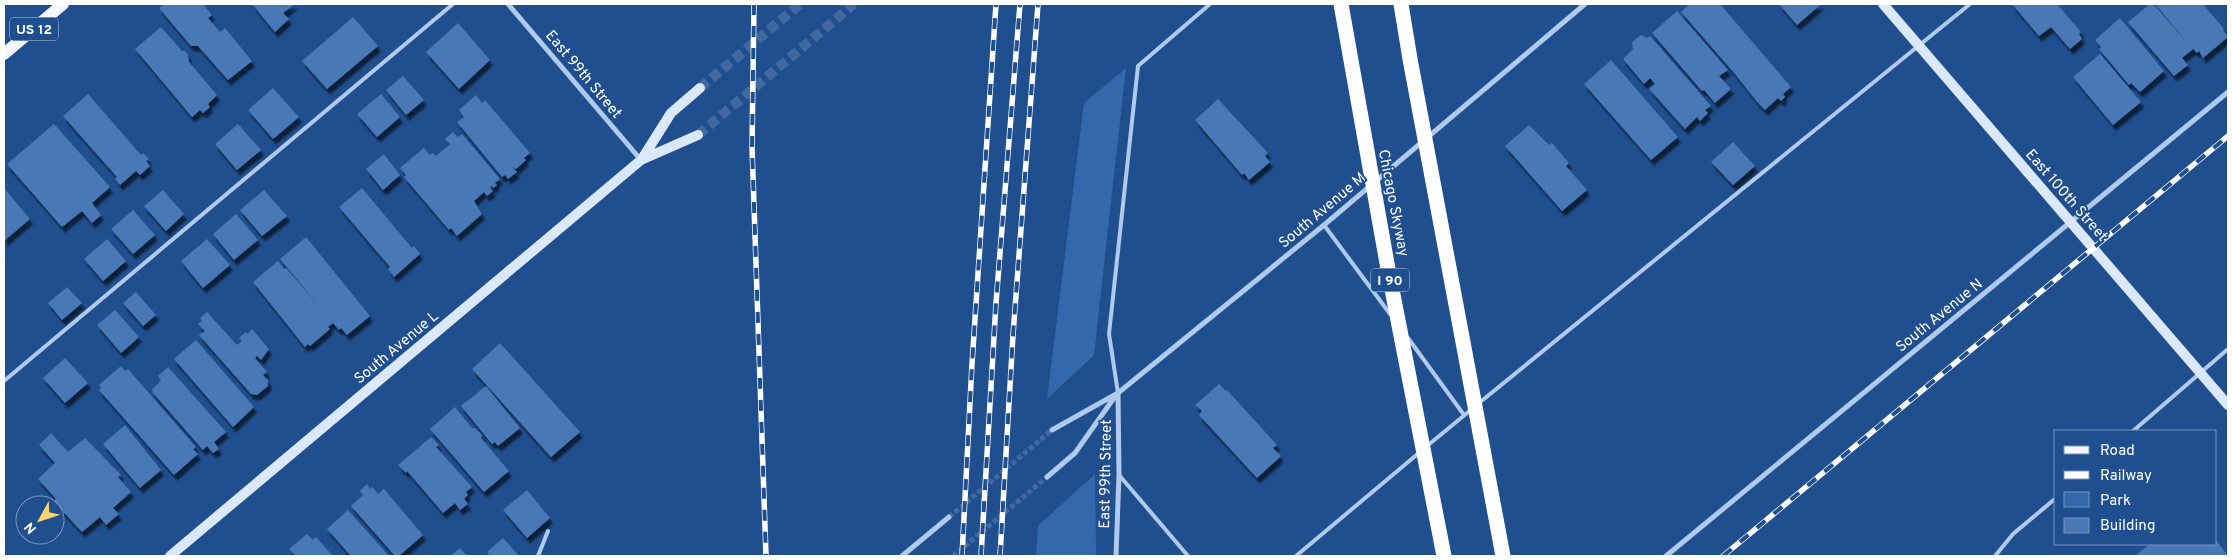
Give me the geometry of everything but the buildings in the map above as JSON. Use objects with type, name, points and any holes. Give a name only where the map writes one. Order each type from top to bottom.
[{"type":"highway","name":"Chicago Skyway","points":[[1341,4],[1381,231],[1444,556]]},
{"type":"highway","points":[[1401,4],[1503,556]]},
{"type":"main road","name":"US 12","points":[[4,54],[64,4]]},
{"type":"street","name":"East 99th Street","points":[[508,4],[641,160]]},
{"type":"street","name":"South Avenue M","points":[[1052,430],[1118,393],[1324,225],[1585,4]]},
{"type":"street","name":"East 100th Street","points":[[1883,4],[2228,406]]},
{"type":"street","name":"South Avenue L","points":[[641,160],[671,113],[700,88]]},
{"type":"street","name":"South Avenue N","points":[[1666,556],[2228,92]]},
{"type":"street","name":"South Avenue L","points":[[170,556],[641,160],[698,135]]},
{"type":"street","name":"East 99th Street","points":[[1116,556],[1119,475],[1118,393]]},
{"type":"street","name":"South Avenue M","points":[[1047,476],[1075,453],[1118,393]]},
{"type":"street","points":[[902,556],[949,517]]},
{"type":"lane","points":[[4,381],[453,4]]},
{"type":"lane","points":[[1118,393],[1109,334],[1138,66],[1210,4]]},
{"type":"lane","points":[[1296,556],[1464,415],[1970,4]]},
{"type":"lane","points":[[1324,225],[1464,415]]},
{"type":"lane","points":[[2134,430],[2228,349]]},
{"type":"lane","points":[[1119,475],[1188,556]]},
{"type":"lane","points":[[1996,556],[2013,534],[2054,500]]},
{"type":"lane","points":[[538,556],[548,531]]},
{"type":"green space","points":[[1126,68],[1094,355],[1047,399],[1084,103]]},
{"type":"green space","points":[[1095,474],[1096,556],[1036,556],[1038,526]]},
{"type":"tunnel","points":[[700,88],[800,4]]},
{"type":"tunnel","points":[[698,135],[854,4]]},
{"type":"tunnel","points":[[949,517],[1052,430]]},
{"type":"tunnel","points":[[953,556],[1047,477]]},
{"type":"railway","points":[[754,4],[752,147],[766,556]]},
{"type":"railway","points":[[962,556],[972,364],[996,4]]},
{"type":"railway","points":[[981,556],[996,303],[1020,4]]},
{"type":"railway","points":[[1000,556],[1013,335],[1038,4]]},
{"type":"railway","points":[[1723,556],[2228,136]]}]
